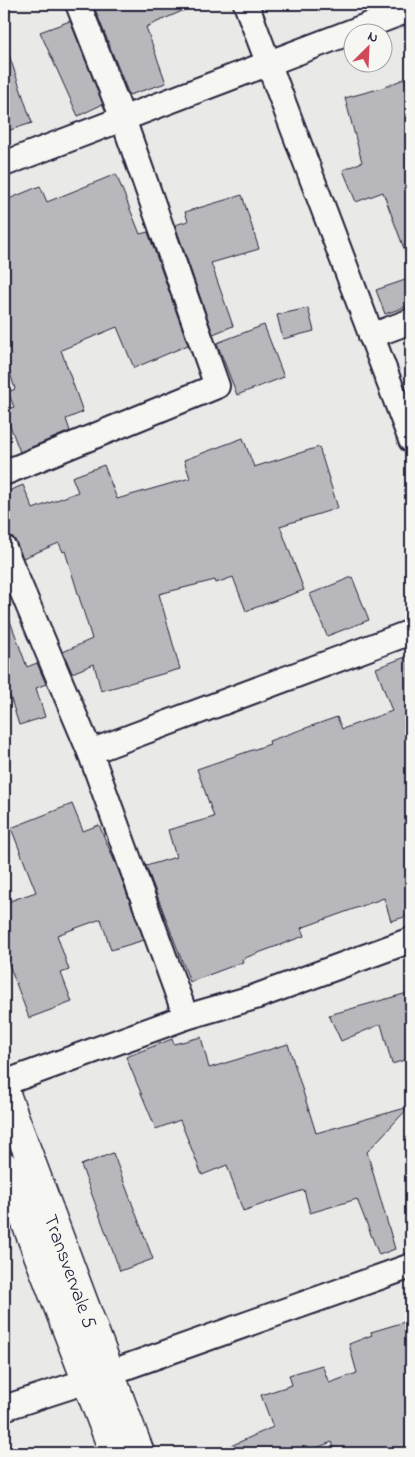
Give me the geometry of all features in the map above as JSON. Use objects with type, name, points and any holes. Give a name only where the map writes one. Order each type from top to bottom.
[{"type":"main road","name":"Transvervale 5","points":[[4,1089],[98,1377],[114,1453]]},
{"type":"main road","name":"Transvervale 5","points":[[4,1166],[98,1377],[140,1453]]},
{"type":"street","points":[[4,473],[218,386],[123,119],[78,4]]},
{"type":"street","points":[[246,4],[411,440]]},
{"type":"street","points":[[4,164],[411,9]]},
{"type":"street","points":[[371,336],[411,321]]},
{"type":"street","points":[[4,548],[90,752],[186,1017]]},
{"type":"street","points":[[90,752],[411,632]]},
{"type":"street","points":[[4,1083],[186,1017],[256,997],[411,940]]},
{"type":"street","points":[[4,1408],[98,1377],[411,1266]]},
{"type":"building","points":[[93,4],[198,4],[146,27],[166,83],[129,95]]},
{"type":"building","points":[[70,21],[103,104],[78,116],[40,32]]},
{"type":"building","points":[[4,52],[8,52],[32,123],[4,132]]},
{"type":"building","points":[[411,76],[411,261],[409,262],[383,192],[356,202],[343,170],[362,162],[345,98],[382,88]]},
{"type":"building","points":[[116,174],[140,234],[148,232],[188,345],[134,368],[117,327],[61,350],[83,412],[66,419],[70,431],[20,452],[4,410],[14,407],[8,392],[15,389],[4,353],[4,201],[40,186],[47,202]]},
{"type":"building","points":[[242,195],[259,249],[211,263],[233,326],[213,334],[175,225],[188,221],[185,212]]},
{"type":"building","points":[[411,278],[411,305],[385,314],[376,290]]},
{"type":"building","points":[[308,308],[314,331],[283,339],[277,315]]},
{"type":"building","points":[[264,325],[284,377],[237,395],[217,343]]},
{"type":"building","points":[[243,438],[254,467],[319,447],[338,508],[280,526],[304,590],[246,611],[233,577],[216,583],[215,580],[159,594],[180,669],[101,691],[94,664],[72,673],[63,652],[92,639],[65,551],[63,552],[59,543],[23,558],[13,537],[4,535],[4,493],[23,485],[33,509],[78,492],[72,477],[104,465],[117,499],[190,478],[184,460]]},
{"type":"building","points":[[352,577],[369,620],[327,636],[310,594]]},
{"type":"building","points":[[4,610],[6,610],[27,667],[37,663],[46,684],[36,688],[45,717],[19,725],[10,696],[4,698]]},
{"type":"building","points":[[411,655],[411,915],[391,921],[384,898],[301,928],[304,936],[242,959],[243,962],[190,982],[146,866],[176,857],[168,830],[214,817],[197,769],[270,744],[269,741],[337,717],[342,729],[392,711],[376,668]]},
{"type":"building","points":[[72,804],[83,831],[99,825],[120,874],[144,940],[111,950],[101,919],[57,935],[69,970],[61,973],[72,1002],[29,1018],[4,951],[4,903],[36,892],[11,828]]},
{"type":"building","points":[[411,992],[411,1058],[392,1064],[381,1024],[341,1041],[329,1015]]},
{"type":"building","points":[[201,1037],[209,1068],[288,1044],[316,1133],[409,1107],[367,1152],[395,1249],[379,1255],[357,1199],[310,1213],[304,1190],[243,1211],[227,1165],[202,1175],[180,1120],[156,1129],[126,1057],[172,1039],[174,1044]]},
{"type":"building","points":[[113,1153],[153,1259],[120,1271],[81,1165]]},
{"type":"building","points":[[411,1320],[411,1453],[336,1453],[332,1442],[302,1453],[215,1453],[273,1427],[261,1395],[292,1385],[289,1375],[322,1365],[329,1383],[357,1373],[349,1344],[372,1335],[371,1332]]}]
